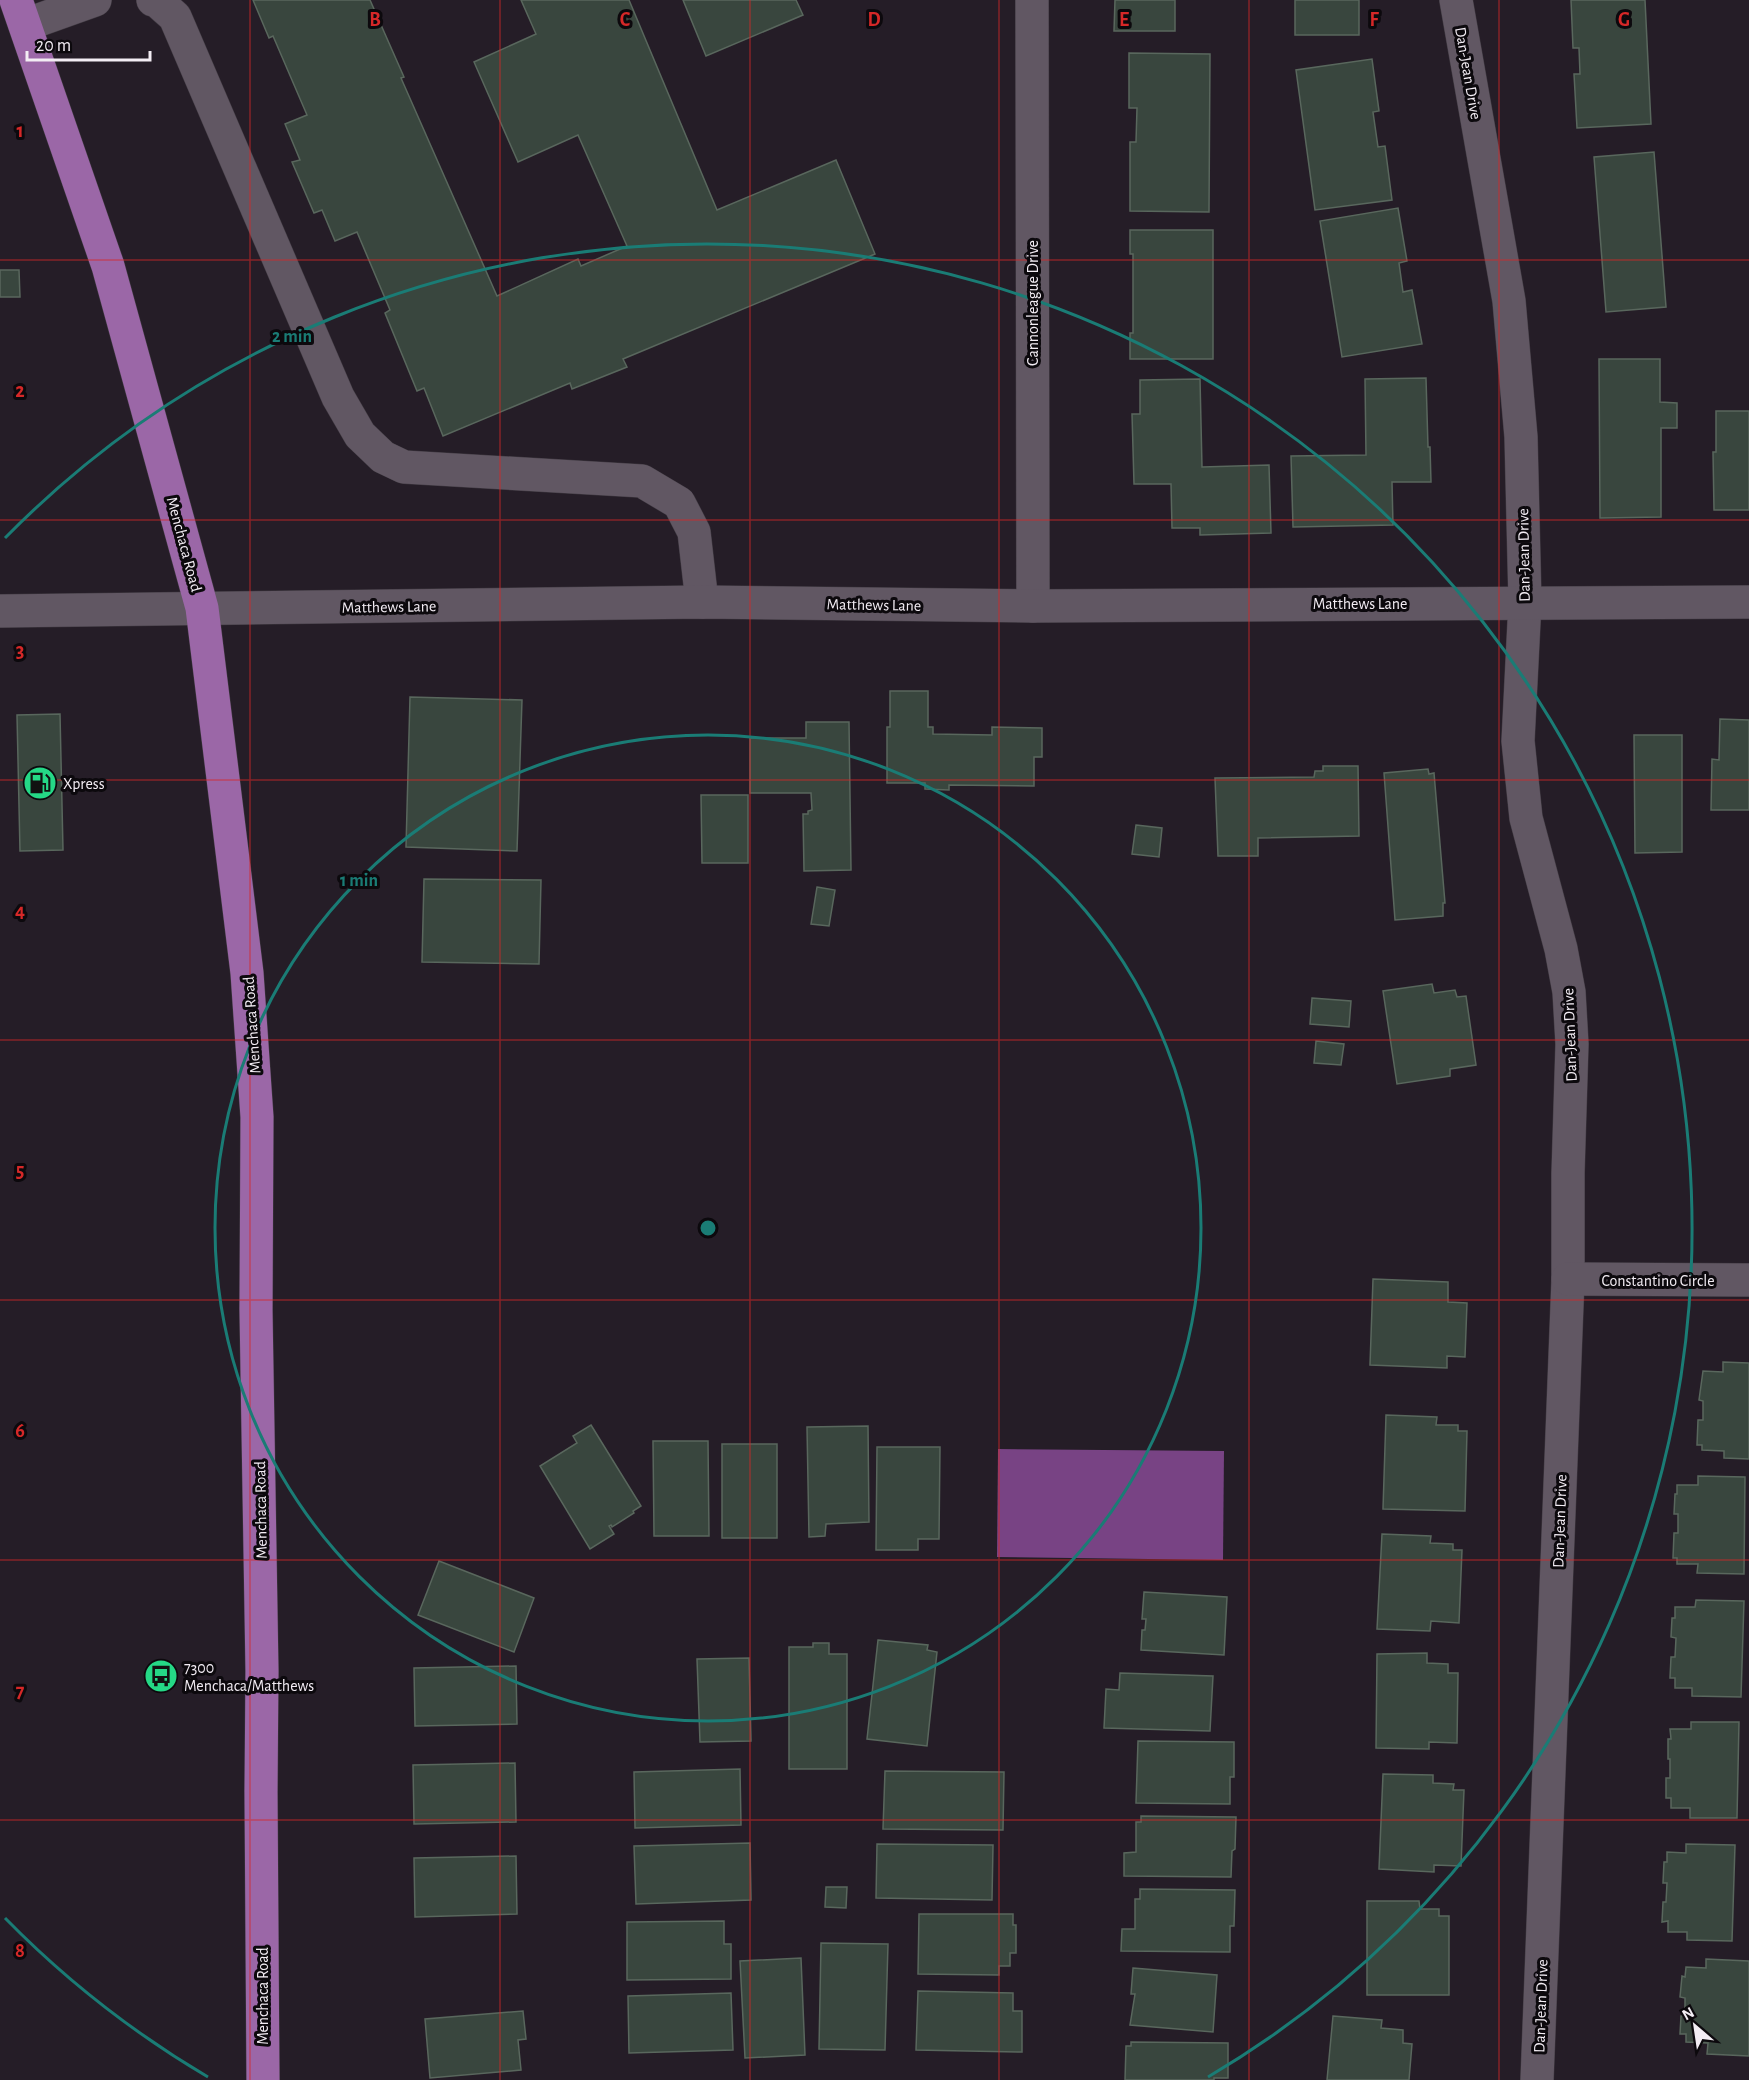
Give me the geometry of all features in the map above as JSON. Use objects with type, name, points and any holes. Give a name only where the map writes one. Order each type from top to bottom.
[{"type":"main road","name":"Menchaca Road","points":[[15,10],[108,266],[202,608],[247,973],[257,1117],[256,1310],[262,1671],[263,2080]]},
{"type":"street","points":[[15,10],[95,0]]},
{"type":"street","points":[[153,0],[175,17],[338,397],[360,435],[383,457],[404,467],[642,480],[679,503],[694,532],[702,602]]},
{"type":"street","name":"Cannonleague Drive","points":[[1032,0],[1033,606]]},
{"type":"street","name":"Dan-Jean Drive","points":[[1456,0],[1509,301],[1521,437],[1525,602],[1518,741],[1526,818],[1562,949],[1569,992],[1572,1044],[1568,1173],[1568,1279],[1537,2080]]},
{"type":"street","name":"Matthews Lane","points":[[0,611],[702,602],[1033,606],[1749,602]]},
{"type":"street","name":"Constantino Circle","points":[[1568,1279],[1749,1280]]},
{"type":"shaded area","points":[[998,1449],[1224,1451],[1223,1560],[997,1557]]},
{"type":"building","points":[[253,0],[370,0],[404,77],[401,78],[497,296],[578,259],[581,266],[627,246],[578,135],[518,162],[474,62],[536,34],[521,0],[629,0],[717,210],[836,160],[875,254],[623,359],[627,367],[572,389],[570,383],[443,436],[424,388],[417,391],[385,313],[390,310],[357,232],[335,241],[322,210],[314,213],[292,162],[300,160],[285,124],[307,115],[273,36],[269,38]]},
{"type":"building","points":[[683,0],[796,0],[803,15],[706,56]]},
{"type":"building","points":[[1115,0],[1175,0],[1175,31],[1114,31]]},
{"type":"building","points":[[1295,0],[1359,0],[1359,35],[1295,35]]},
{"type":"building","points":[[1571,0],[1645,0],[1651,124],[1577,128],[1574,74],[1580,74],[1579,48],[1573,48]]},
{"type":"building","points":[[1129,53],[1210,54],[1209,212],[1130,211],[1130,142],[1136,142],[1137,108],[1129,108]]},
{"type":"building","points":[[1372,59],[1379,111],[1373,112],[1378,147],[1385,146],[1392,200],[1315,210],[1296,70]]},
{"type":"building","points":[[1654,152],[1666,307],[1606,312],[1594,157]]},
{"type":"building","points":[[1398,208],[1407,261],[1399,263],[1403,292],[1412,290],[1422,344],[1342,357],[1320,221]]},
{"type":"building","points":[[1130,230],[1213,230],[1213,359],[1130,359],[1130,333],[1133,333],[1133,254],[1130,254]]},
{"type":"building","points":[[0,270],[19,270],[20,297],[0,297]]},
{"type":"building","points":[[1599,359],[1660,359],[1660,402],[1677,403],[1677,428],[1661,428],[1661,517],[1600,518]]},
{"type":"building","points":[[1426,378],[1431,482],[1392,482],[1393,525],[1293,527],[1291,456],[1366,455],[1365,379]]},
{"type":"building","points":[[1200,379],[1202,467],[1269,465],[1271,533],[1200,535],[1200,528],[1172,528],[1171,484],[1134,484],[1132,414],[1140,414],[1140,380]]},
{"type":"building","points":[[1716,411],[1749,411],[1749,510],[1714,510],[1713,452],[1716,452]]},
{"type":"building","points":[[890,691],[928,691],[928,727],[933,727],[933,734],[992,735],[992,727],[1042,728],[1042,757],[1034,757],[1034,786],[949,785],[949,790],[925,789],[925,783],[887,783],[887,727],[890,727]]},
{"type":"building","points":[[410,697],[522,700],[517,851],[406,847]]},
{"type":"building","name":"Xpress","points":[[60,714],[63,850],[20,851],[17,715]]},
{"type":"building","points":[[1720,719],[1749,720],[1749,810],[1711,810],[1712,759],[1719,760]]},
{"type":"building","points":[[806,722],[849,722],[851,870],[804,871],[803,814],[808,814],[808,811],[812,810],[811,793],[750,793],[750,738],[806,738]]},
{"type":"building","points":[[1634,735],[1682,735],[1682,852],[1635,853]]},
{"type":"building","points":[[1323,766],[1358,766],[1359,836],[1258,838],[1258,856],[1218,856],[1215,778],[1314,777],[1315,771],[1323,771]]},
{"type":"building","points":[[1428,769],[1429,774],[1434,773],[1445,903],[1443,903],[1443,916],[1395,920],[1384,773]]},
{"type":"building","points":[[701,795],[748,795],[748,863],[702,863]]},
{"type":"building","points":[[1136,825],[1162,828],[1159,857],[1132,854]]},
{"type":"building","points":[[424,879],[541,880],[539,964],[422,962]]},
{"type":"building","points":[[817,887],[835,890],[829,926],[811,924]]},
{"type":"building","points":[[1432,984],[1434,993],[1455,990],[1457,997],[1466,996],[1476,1065],[1450,1069],[1450,1076],[1397,1084],[1383,991]]},
{"type":"building","points":[[1312,998],[1351,1001],[1349,1027],[1310,1024]]},
{"type":"building","points":[[1316,1041],[1344,1044],[1341,1065],[1314,1063]]},
{"type":"building","points":[[1373,1279],[1448,1282],[1448,1302],[1467,1303],[1465,1357],[1447,1356],[1447,1368],[1370,1365]]},
{"type":"building","points":[[1723,1362],[1749,1363],[1749,1459],[1724,1458],[1724,1451],[1702,1450],[1702,1445],[1697,1445],[1698,1420],[1703,1420],[1703,1401],[1699,1400],[1703,1371],[1723,1372]]},
{"type":"building","points":[[1386,1415],[1437,1417],[1436,1425],[1458,1425],[1458,1431],[1467,1431],[1465,1511],[1383,1509]]},
{"type":"building","points":[[591,1425],[641,1506],[612,1527],[609,1526],[614,1534],[590,1549],[540,1466],[577,1443],[573,1436]]},
{"type":"building","points":[[868,1426],[869,1522],[826,1524],[825,1536],[809,1537],[807,1427]]},
{"type":"building","points":[[653,1441],[708,1441],[709,1536],[654,1536]]},
{"type":"building","points":[[722,1444],[777,1444],[777,1538],[722,1538]]},
{"type":"building","points":[[877,1447],[940,1447],[939,1539],[918,1539],[918,1550],[876,1550]]},
{"type":"building","points":[[1698,1476],[1745,1477],[1744,1574],[1697,1573],[1698,1564],[1677,1564],[1677,1558],[1673,1558],[1674,1533],[1678,1533],[1678,1514],[1674,1514],[1677,1485],[1698,1485]]},
{"type":"building","points":[[1382,1534],[1431,1536],[1430,1543],[1453,1544],[1453,1550],[1462,1550],[1459,1623],[1431,1621],[1430,1631],[1377,1629]]},
{"type":"building","points":[[439,1561],[534,1598],[514,1652],[418,1615]]},
{"type":"building","points":[[1144,1592],[1227,1597],[1224,1655],[1141,1650],[1142,1630],[1145,1630],[1146,1619],[1142,1619]]},
{"type":"building","points":[[1696,1600],[1744,1601],[1741,1697],[1692,1696],[1692,1688],[1675,1688],[1675,1678],[1670,1678],[1671,1657],[1675,1657],[1676,1638],[1671,1637],[1675,1607],[1695,1607]]},
{"type":"building","points":[[878,1640],[928,1645],[927,1650],[937,1652],[927,1746],[867,1739]]},
{"type":"building","points":[[813,1643],[829,1643],[829,1654],[847,1654],[847,1769],[789,1769],[789,1647],[813,1647]]},
{"type":"building","points":[[1427,1653],[1427,1663],[1448,1664],[1448,1673],[1458,1673],[1457,1743],[1429,1742],[1429,1749],[1376,1748],[1377,1654]]},
{"type":"building","points":[[749,1658],[751,1741],[700,1742],[697,1659]]},
{"type":"building","points":[[516,1666],[517,1724],[415,1726],[414,1668]]},
{"type":"building","points":[[1120,1673],[1213,1676],[1210,1731],[1104,1728],[1106,1689],[1119,1690]]},
{"type":"building","points":[[1691,1722],[1739,1722],[1737,1818],[1690,1818],[1690,1808],[1671,1808],[1671,1798],[1666,1798],[1666,1778],[1670,1778],[1668,1739],[1671,1739],[1670,1729],[1691,1729]]},
{"type":"building","points":[[1138,1741],[1234,1742],[1234,1777],[1230,1777],[1230,1804],[1136,1803]]},
{"type":"building","points":[[515,1763],[516,1822],[414,1824],[413,1765]]},
{"type":"building","points":[[740,1769],[741,1825],[635,1828],[634,1772]]},
{"type":"building","points":[[885,1771],[1004,1772],[1003,1830],[883,1829]]},
{"type":"building","points":[[1383,1774],[1433,1775],[1433,1783],[1454,1784],[1453,1790],[1464,1790],[1461,1866],[1434,1865],[1434,1872],[1379,1869]]},
{"type":"building","points":[[1141,1816],[1236,1817],[1231,1877],[1124,1876],[1124,1853],[1136,1852],[1136,1822],[1141,1822]]},
{"type":"building","points":[[750,1843],[751,1900],[636,1904],[634,1846]]},
{"type":"building","points":[[877,1844],[993,1845],[992,1900],[876,1898]]},
{"type":"building","points":[[1686,1844],[1735,1845],[1732,1941],[1687,1940],[1687,1932],[1668,1932],[1668,1921],[1662,1922],[1663,1902],[1666,1902],[1667,1883],[1663,1883],[1667,1852],[1686,1853]]},
{"type":"building","points":[[516,1856],[517,1914],[415,1917],[414,1858]]},
{"type":"building","points":[[826,1887],[847,1887],[846,1908],[825,1907]]},
{"type":"building","points":[[1140,1889],[1235,1890],[1234,1926],[1230,1926],[1230,1952],[1121,1951],[1122,1929],[1135,1929],[1135,1899],[1140,1899]]},
{"type":"building","points":[[1367,1901],[1419,1901],[1420,1909],[1439,1909],[1439,1916],[1449,1916],[1449,1995],[1367,1995]]},
{"type":"building","points":[[919,1914],[1013,1914],[1013,1925],[1016,1925],[1016,1953],[1010,1953],[1010,1966],[999,1966],[999,1975],[918,1974]]},
{"type":"building","points":[[724,1921],[724,1944],[731,1944],[731,1979],[627,1980],[627,1922]]},
{"type":"building","points":[[821,1943],[888,1944],[885,2050],[819,2049]]},
{"type":"building","points":[[801,1958],[805,2055],[745,2058],[740,1961]]},
{"type":"building","points":[[1706,1959],[1749,1961],[1749,2056],[1707,2054],[1708,2043],[1686,2042],[1686,2034],[1680,2034],[1681,2016],[1685,2016],[1685,1998],[1680,1997],[1682,1976],[1685,1977],[1686,1967],[1706,1968]]},
{"type":"building","points":[[1133,1968],[1217,1975],[1213,2032],[1130,2025],[1135,1994],[1131,1994]]},
{"type":"building","points":[[918,1991],[1013,1993],[1013,2011],[1022,2011],[1022,2052],[916,2050]]},
{"type":"building","points":[[731,1993],[733,2050],[629,2053],[628,1996]]},
{"type":"building","points":[[523,2011],[526,2039],[518,2040],[521,2070],[430,2078],[425,2019]]},
{"type":"building","points":[[1333,2016],[1382,2020],[1381,2028],[1403,2030],[1403,2043],[1412,2044],[1409,2080],[1327,2080]]},
{"type":"building","points":[[1131,2042],[1228,2043],[1228,2078],[1125,2080],[1126,2046],[1131,2046]]},
{"type":"place","name":"Xpress","points":[[40,783]]},
{"type":"place","name":"7300 Menchaca/Matthews","points":[[161,1676]]}]
